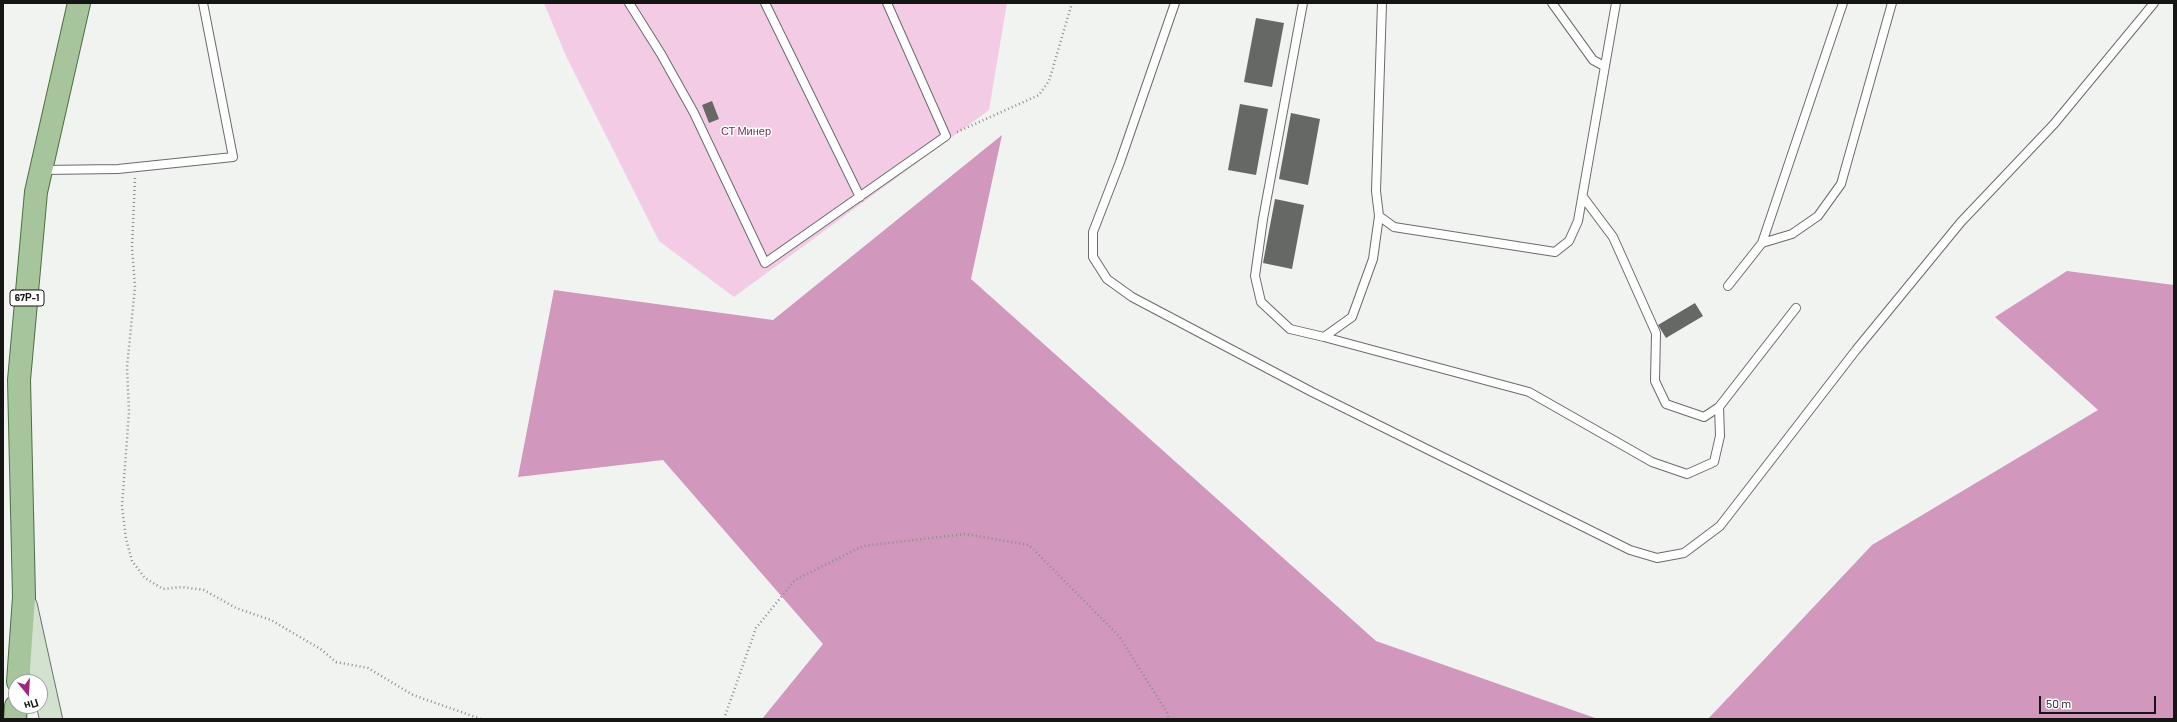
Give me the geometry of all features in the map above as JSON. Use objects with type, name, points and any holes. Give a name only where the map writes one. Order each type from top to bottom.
[{"type":"main road","name":"67Р-1","points":[[19,674],[24,597],[19,380],[36,192],[79,3]]},
{"type":"street","points":[[24,597],[51,719]]},
{"type":"lane","points":[[41,170],[136,168],[233,157],[203,3]]},
{"type":"lane","points":[[629,3],[694,113],[765,263],[946,136],[887,3]]},
{"type":"lane","points":[[765,3],[860,197]]},
{"type":"lane","points":[[1175,3],[1120,162],[1093,232],[1093,257],[1107,279],[1132,297],[1312,392],[1630,550],[1657,558],[1684,553],[1720,526],[1856,350],[1960,222],[2054,124],[2154,3]]},
{"type":"lane","points":[[1303,3],[1263,219],[1255,276],[1262,302],[1290,329],[1324,336],[1529,392],[1652,462],[1687,474],[1714,462],[1720,436],[1719,407]]},
{"type":"lane","points":[[1324,336],[1352,317],[1372,259],[1379,216],[1376,191],[1382,3]]},
{"type":"lane","points":[[1552,3],[1594,60],[1604,66]]},
{"type":"lane","points":[[1379,216],[1394,227],[1555,252],[1569,241],[1578,221],[1583,197],[1604,66],[1616,3]]},
{"type":"lane","points":[[1728,286],[1762,243],[1843,3]]},
{"type":"lane","points":[[1762,243],[1792,234],[1818,216],[1841,184],[1892,3]]},
{"type":"lane","points":[[1583,197],[1613,237],[1656,333],[1656,381],[1666,404],[1704,416],[1719,407],[1796,308]]},
{"type":"path","points":[[946,136],[994,117],[1039,95],[1049,81],[1072,3]]},
{"type":"path","points":[[136,168],[132,247],[135,287],[127,367],[129,412],[122,506],[126,539],[132,561],[145,578],[163,589],[182,587],[204,590],[236,608],[270,620],[322,650],[336,662],[368,668],[413,695],[481,719]]},
{"type":"path","points":[[724,719],[756,628],[795,580],[863,546],[965,534],[1029,545],[1119,636],[1168,714],[1169,719]]},
{"type":"green space","name":"СТ Минер","points":[[544,3],[1007,3],[989,110],[734,297],[659,241],[566,56]]},
{"type":"shaded area","points":[[1002,135],[971,279],[1376,641],[1598,719],[762,719],[823,644],[663,460],[518,477],[554,290],[773,320]]},
{"type":"shaded area","points":[[2067,271],[2174,285],[2174,719],[1708,719],[1872,545],[2098,410],[1995,317]]},
{"type":"building","points":[[1256,18],[1284,23],[1272,87],[1244,82]]},
{"type":"building","points":[[712,101],[719,119],[709,123],[702,105]]},
{"type":"building","points":[[1240,104],[1268,109],[1256,175],[1228,170]]},
{"type":"building","points":[[1291,113],[1320,119],[1308,185],[1279,179]]},
{"type":"building","points":[[1275,199],[1304,205],[1292,269],[1263,263]]},
{"type":"building","points":[[1695,303],[1703,316],[1666,338],[1658,325]]}]
